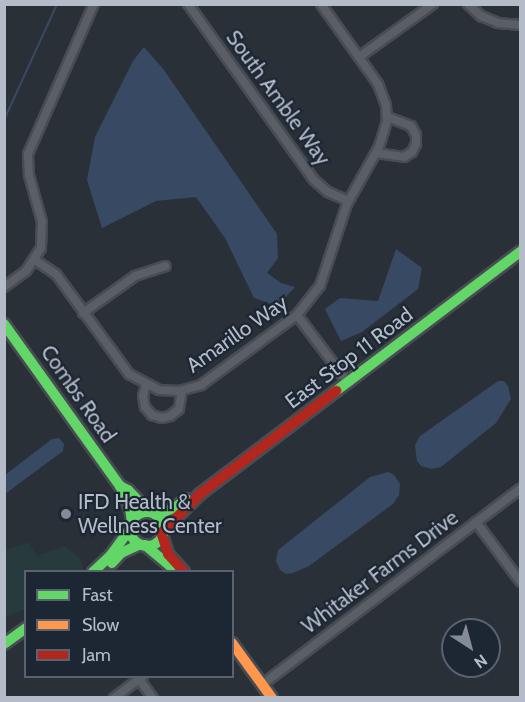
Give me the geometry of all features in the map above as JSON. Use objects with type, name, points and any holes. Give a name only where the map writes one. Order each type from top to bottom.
[{"type":"main road","name":"East Stop 11 Road","points":[[163,533],[200,494],[520,252]]},
{"type":"main road","name":"Combs Road","points":[[4,324],[120,486],[130,508],[131,526]]},
{"type":"main road","name":"Combs Road","points":[[120,486],[128,490],[152,514]]},
{"type":"main road","name":"East Stop 11 Road","points":[[152,514],[176,507],[191,495],[200,494]]},
{"type":"main road","points":[[95,570],[111,555],[138,515],[152,514],[162,522],[168,554],[182,570]]},
{"type":"main road","points":[[131,526],[133,538],[174,570]]},
{"type":"main road","points":[[106,570],[121,553],[142,544],[154,544],[163,533]]},
{"type":"main road","points":[[4,644],[24,629]]},
{"type":"main road","points":[[234,646],[272,698]]},
{"type":"street","points":[[4,287],[26,271],[41,248],[43,232],[29,175],[28,154],[94,4]]},
{"type":"street","name":"South Amble Way","points":[[188,4],[314,180],[328,192],[348,201]]},
{"type":"street","points":[[321,4],[381,89],[387,117],[411,126],[416,135],[416,144],[412,152],[404,158],[376,153]]},
{"type":"street","points":[[359,57],[433,4]]},
{"type":"street","points":[[468,4],[481,16],[498,23],[520,25]]},
{"type":"street","name":"Amarillo Way","points":[[182,390],[182,402],[176,413],[167,417],[156,417],[144,404],[146,385],[167,391],[182,390],[206,382],[297,315],[320,285],[348,201],[383,139],[387,117]]},
{"type":"street","points":[[35,260],[56,274],[123,368],[146,385]]},
{"type":"street","points":[[83,313],[135,276],[165,266]]},
{"type":"street","points":[[297,315],[348,383]]},
{"type":"street","name":"Whitaker Farms Drive","points":[[262,684],[520,489]]},
{"type":"street","points":[[476,522],[520,581]]},
{"type":"street","points":[[114,698],[141,678],[153,698]]},
{"type":"green space","points":[[28,542],[37,556],[64,546],[80,558],[84,570],[24,570],[24,609],[5,618],[5,551]]},
{"type":"water","points":[[144,47],[164,70],[277,234],[278,258],[267,273],[281,283],[295,287],[277,306],[254,298],[225,238],[196,197],[156,201],[102,228],[87,180],[95,137],[133,61]]},
{"type":"water","points":[[396,249],[422,268],[418,289],[362,332],[341,341],[325,309],[340,298],[378,301]]},
{"type":"water","points":[[498,381],[504,381],[508,386],[511,399],[496,423],[441,467],[432,469],[421,466],[417,461],[415,445],[420,436]]},
{"type":"water","points":[[59,438],[64,444],[63,451],[5,494],[5,475],[52,439]]},
{"type":"water","points":[[388,472],[394,475],[400,484],[399,495],[393,504],[309,566],[286,574],[280,570],[276,561],[278,550],[370,477]]},
{"type":"waterway","points":[[4,120],[57,4]]},
{"type":"traffic: fast","points":[[336,391],[520,252]]},
{"type":"traffic: fast","points":[[4,324],[120,486],[130,508],[132,522]]},
{"type":"traffic: fast","points":[[120,486],[128,490],[149,512]]},
{"type":"traffic: fast","points":[[156,515],[176,507],[186,499]]},
{"type":"traffic: fast","points":[[147,512],[159,517],[164,529],[159,541],[147,546],[135,541],[130,529],[135,517],[147,512]]},
{"type":"traffic: fast","points":[[95,570],[111,555],[130,529]]},
{"type":"traffic: fast","points":[[112,563],[121,553],[140,544]]},
{"type":"traffic: fast","points":[[145,545],[172,568]]},
{"type":"traffic: fast","points":[[4,644],[24,629]]},
{"type":"traffic: slow","points":[[234,646],[272,698]]},
{"type":"traffic: jam","points":[[163,531],[200,494],[336,391]]},
{"type":"traffic: jam","points":[[162,535],[168,554],[182,570]]},
{"type":"place","name":"IFD Health & Wellness Center","points":[[66,514]]}]
